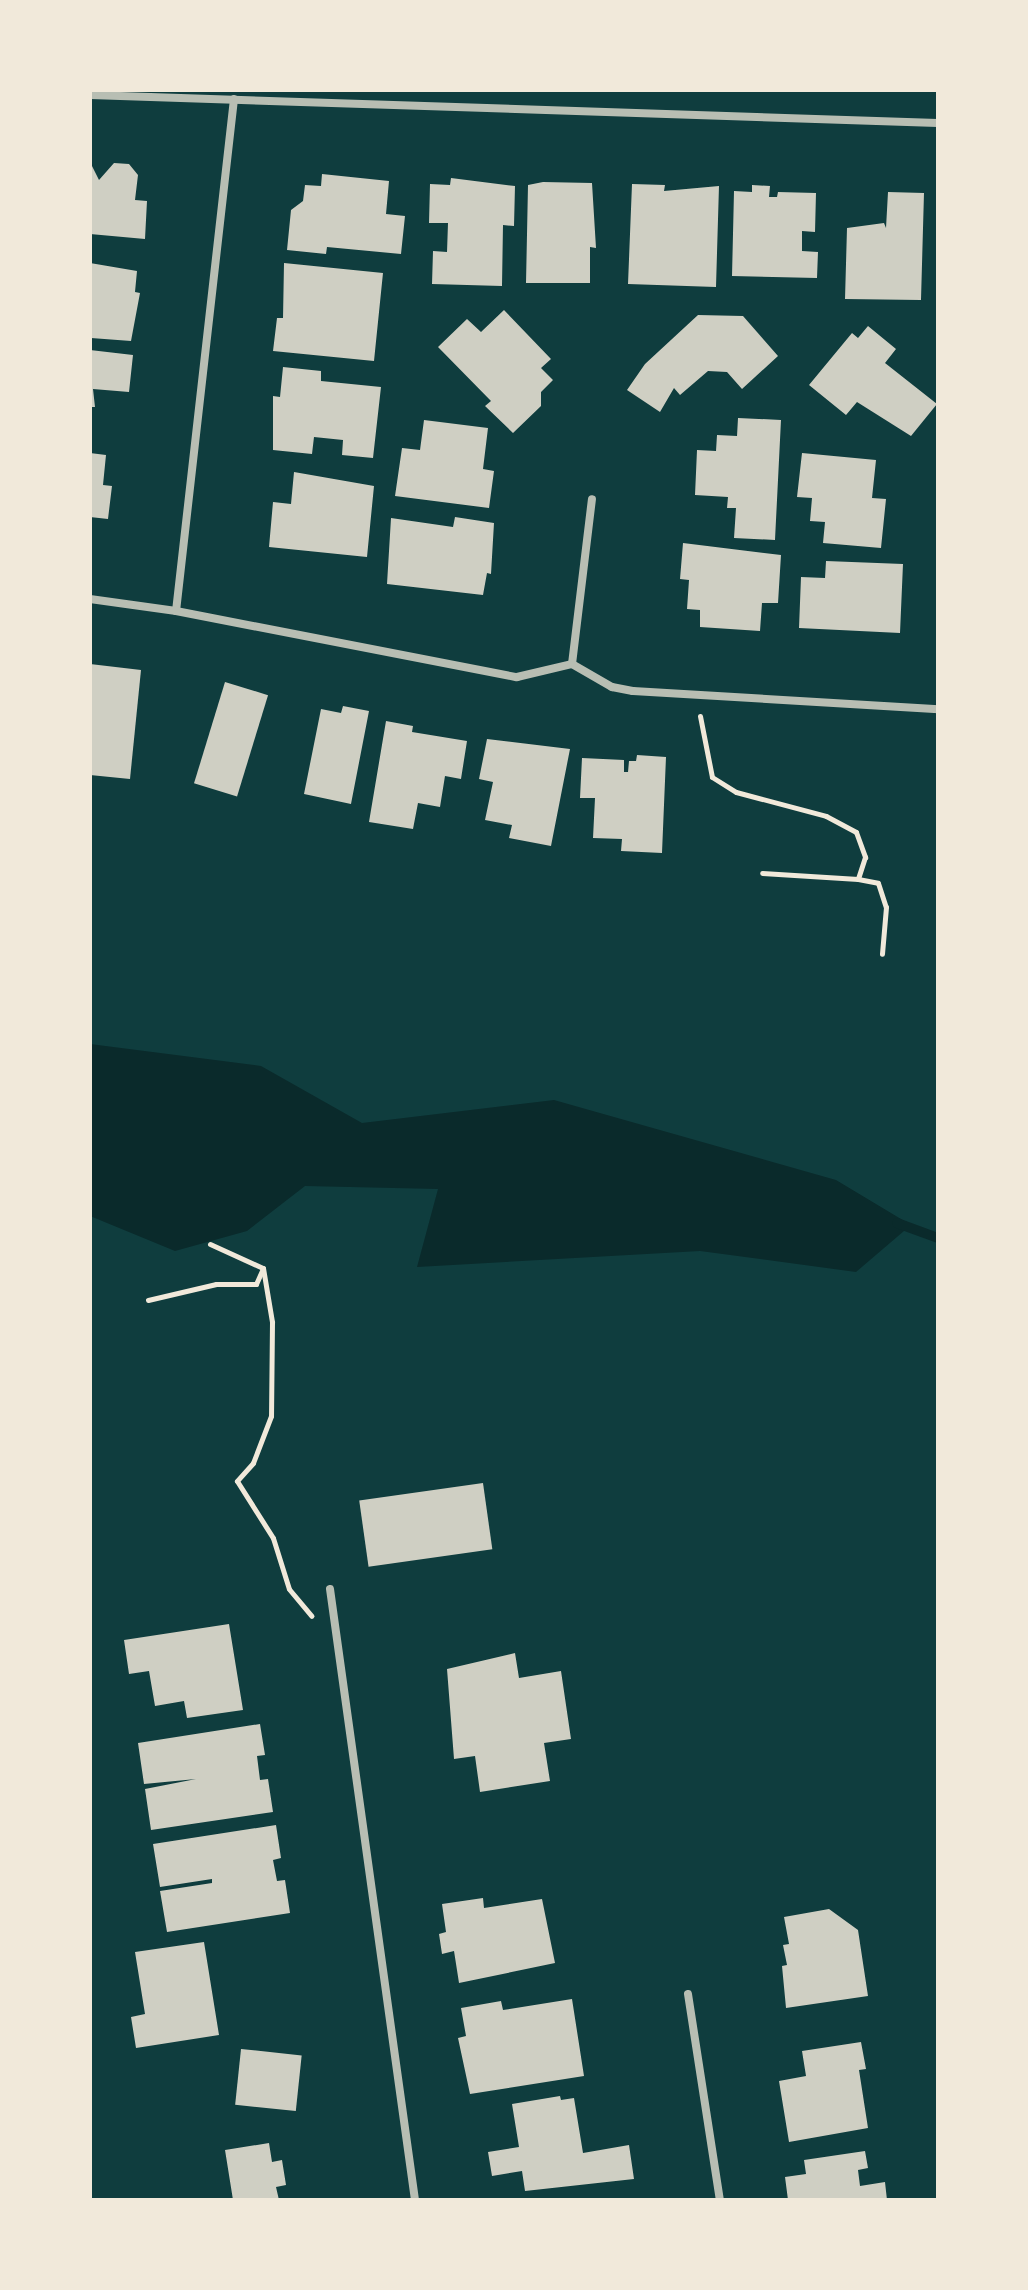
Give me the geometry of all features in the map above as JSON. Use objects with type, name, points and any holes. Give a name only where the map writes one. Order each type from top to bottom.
[{"type":"street","points":[[90,95],[938,123]]},
{"type":"street","points":[[176,611],[234,99]]},
{"type":"street","points":[[572,664],[592,499]]},
{"type":"street","points":[[90,599],[176,611],[517,677],[572,664],[620,689],[938,709]]},
{"type":"street","points":[[330,1589],[415,2200]]},
{"type":"street","points":[[688,1994],[720,2200]]},
{"type":"path","points":[[702,695],[700,717],[712,777],[736,792],[826,816],[856,832],[865,857],[858,879]]},
{"type":"path","points":[[762,873],[878,883],[886,907],[882,954]]},
{"type":"path","points":[[210,1244],[263,1268]]},
{"type":"path","points":[[148,1300],[216,1284],[256,1284],[263,1268]]},
{"type":"path","points":[[263,1268],[272,1322],[271,1416],[253,1463],[237,1481],[273,1538],[289,1589],[311,1616],[333,1612]]},
{"type":"water","points":[[90,1044],[261,1066],[362,1123],[554,1100],[836,1180],[911,1225],[856,1272],[700,1251],[417,1267],[438,1189],[305,1186],[247,1231],[175,1251],[90,1216]]},
{"type":"building","points":[[90,162],[99,180],[114,163],[129,164],[138,175],[135,200],[147,201],[145,239],[90,234]]},
{"type":"building","points":[[322,174],[389,181],[386,214],[405,216],[401,254],[327,247],[326,254],[287,250],[291,210],[303,201],[305,185],[321,186]]},
{"type":"building","points":[[451,178],[515,186],[514,226],[503,225],[502,286],[432,284],[433,251],[447,252],[448,223],[429,223],[430,184],[450,185]]},
{"type":"building","points":[[543,182],[592,183],[596,248],[590,247],[590,283],[526,283],[528,185]]},
{"type":"building","points":[[632,184],[665,185],[664,191],[719,186],[716,287],[628,284]]},
{"type":"building","points":[[752,185],[770,186],[769,197],[777,197],[778,192],[816,193],[815,232],[802,231],[802,251],[818,252],[817,278],[732,276],[734,191],[752,192]]},
{"type":"building","points":[[888,192],[924,193],[921,300],[845,299],[847,228],[884,223],[886,228]]},
{"type":"building","points":[[90,263],[137,271],[135,292],[140,293],[131,341],[91,338]]},
{"type":"building","points":[[284,263],[383,273],[374,361],[273,351],[277,318],[283,318]]},
{"type":"building","points":[[504,310],[551,359],[541,368],[553,380],[541,392],[541,406],[513,433],[485,406],[491,401],[438,347],[467,319],[481,332]]},
{"type":"building","points":[[698,315],[743,316],[778,356],[742,389],[727,372],[708,371],[680,395],[674,388],[660,412],[627,390],[645,364]]},
{"type":"building","points":[[868,326],[896,349],[885,363],[937,404],[911,436],[857,402],[846,415],[809,385],[852,333],[858,338]]},
{"type":"building","points":[[90,350],[133,355],[129,392],[93,389],[95,407],[90,407]]},
{"type":"building","points":[[283,367],[321,371],[321,381],[381,387],[373,458],[342,455],[343,440],[314,437],[312,454],[273,450],[273,396],[280,397]]},
{"type":"building","points":[[738,418],[781,420],[775,540],[734,538],[736,508],[727,508],[728,497],[695,495],[697,450],[716,451],[717,435],[737,436]]},
{"type":"building","points":[[424,420],[488,428],[483,469],[494,471],[489,508],[395,496],[402,448],[420,450]]},
{"type":"building","points":[[90,453],[106,455],[103,485],[112,486],[108,519],[90,517]]},
{"type":"building","points":[[802,453],[876,460],[872,498],[886,499],[881,548],[823,543],[825,522],[810,521],[812,498],[797,497]]},
{"type":"building","points":[[294,472],[374,486],[367,557],[269,547],[273,502],[291,504]]},
{"type":"building","points":[[455,517],[494,523],[491,574],[487,573],[483,595],[387,584],[391,518],[453,527]]},
{"type":"building","points":[[683,543],[781,555],[778,603],[762,603],[760,631],[700,627],[700,610],[687,609],[689,580],[680,579]]},
{"type":"building","points":[[826,561],[903,564],[900,633],[799,628],[801,577],[825,578]]},
{"type":"building","points":[[90,664],[141,670],[130,779],[90,775]]},
{"type":"building","points":[[225,682],[268,695],[237,797],[194,783]]},
{"type":"building","points":[[343,706],[369,711],[351,804],[304,794],[321,709],[341,713]]},
{"type":"building","points":[[386,721],[413,726],[412,732],[467,741],[461,779],[445,776],[440,807],[418,803],[413,829],[369,822]]},
{"type":"building","points":[[487,739],[570,749],[551,846],[509,838],[512,825],[485,820],[493,782],[479,779]]},
{"type":"building","points":[[637,755],[666,757],[662,853],[621,851],[622,839],[593,838],[595,798],[580,798],[582,758],[624,760],[624,772],[628,772],[629,761],[636,761]]},
{"type":"building","points":[[483,1483],[492,1549],[369,1567],[359,1500]]},
{"type":"building","points":[[229,1624],[243,1710],[187,1718],[184,1701],[155,1706],[149,1671],[129,1674],[124,1640]]},
{"type":"building","points":[[515,1653],[519,1678],[561,1671],[571,1739],[544,1743],[550,1781],[480,1792],[475,1756],[454,1759],[447,1669]]},
{"type":"building","points":[[260,1724],[265,1755],[257,1756],[260,1780],[268,1779],[273,1812],[151,1830],[145,1789],[196,1779],[144,1784],[138,1743]]},
{"type":"building","points":[[276,1825],[281,1858],[273,1860],[277,1881],[285,1880],[290,1913],[167,1932],[160,1891],[212,1883],[212,1879],[160,1887],[153,1844]]},
{"type":"building","points":[[483,1898],[484,1908],[542,1899],[555,1963],[459,1983],[454,1951],[442,1954],[439,1934],[446,1932],[442,1904]]},
{"type":"building","points":[[829,1909],[858,1930],[868,1996],[786,2008],[782,1966],[787,1965],[783,1945],[789,1944],[784,1917]]},
{"type":"building","points":[[204,1942],[219,2035],[136,2048],[131,2017],[145,2014],[135,1952]]},
{"type":"building","points":[[572,1999],[584,2076],[470,2094],[458,2038],[466,2036],[461,2008],[501,2001],[503,2010]]},
{"type":"building","points":[[861,2042],[866,2069],[859,2070],[868,2128],[789,2142],[779,2081],[806,2076],[802,2051]]},
{"type":"building","points":[[241,2049],[302,2055],[296,2111],[235,2105]]},
{"type":"building","points":[[560,2096],[561,2100],[574,2098],[583,2153],[629,2145],[634,2179],[525,2191],[522,2171],[492,2176],[488,2152],[519,2147],[512,2104]]},
{"type":"building","points":[[269,2143],[272,2162],[282,2160],[286,2185],[276,2187],[279,2200],[233,2200],[225,2150]]},
{"type":"building","points":[[865,2151],[868,2168],[858,2170],[860,2186],[885,2182],[887,2200],[788,2200],[785,2177],[806,2174],[804,2160]]},
{"type":"waterway","points":[[897,1223],[938,1238]]}]
